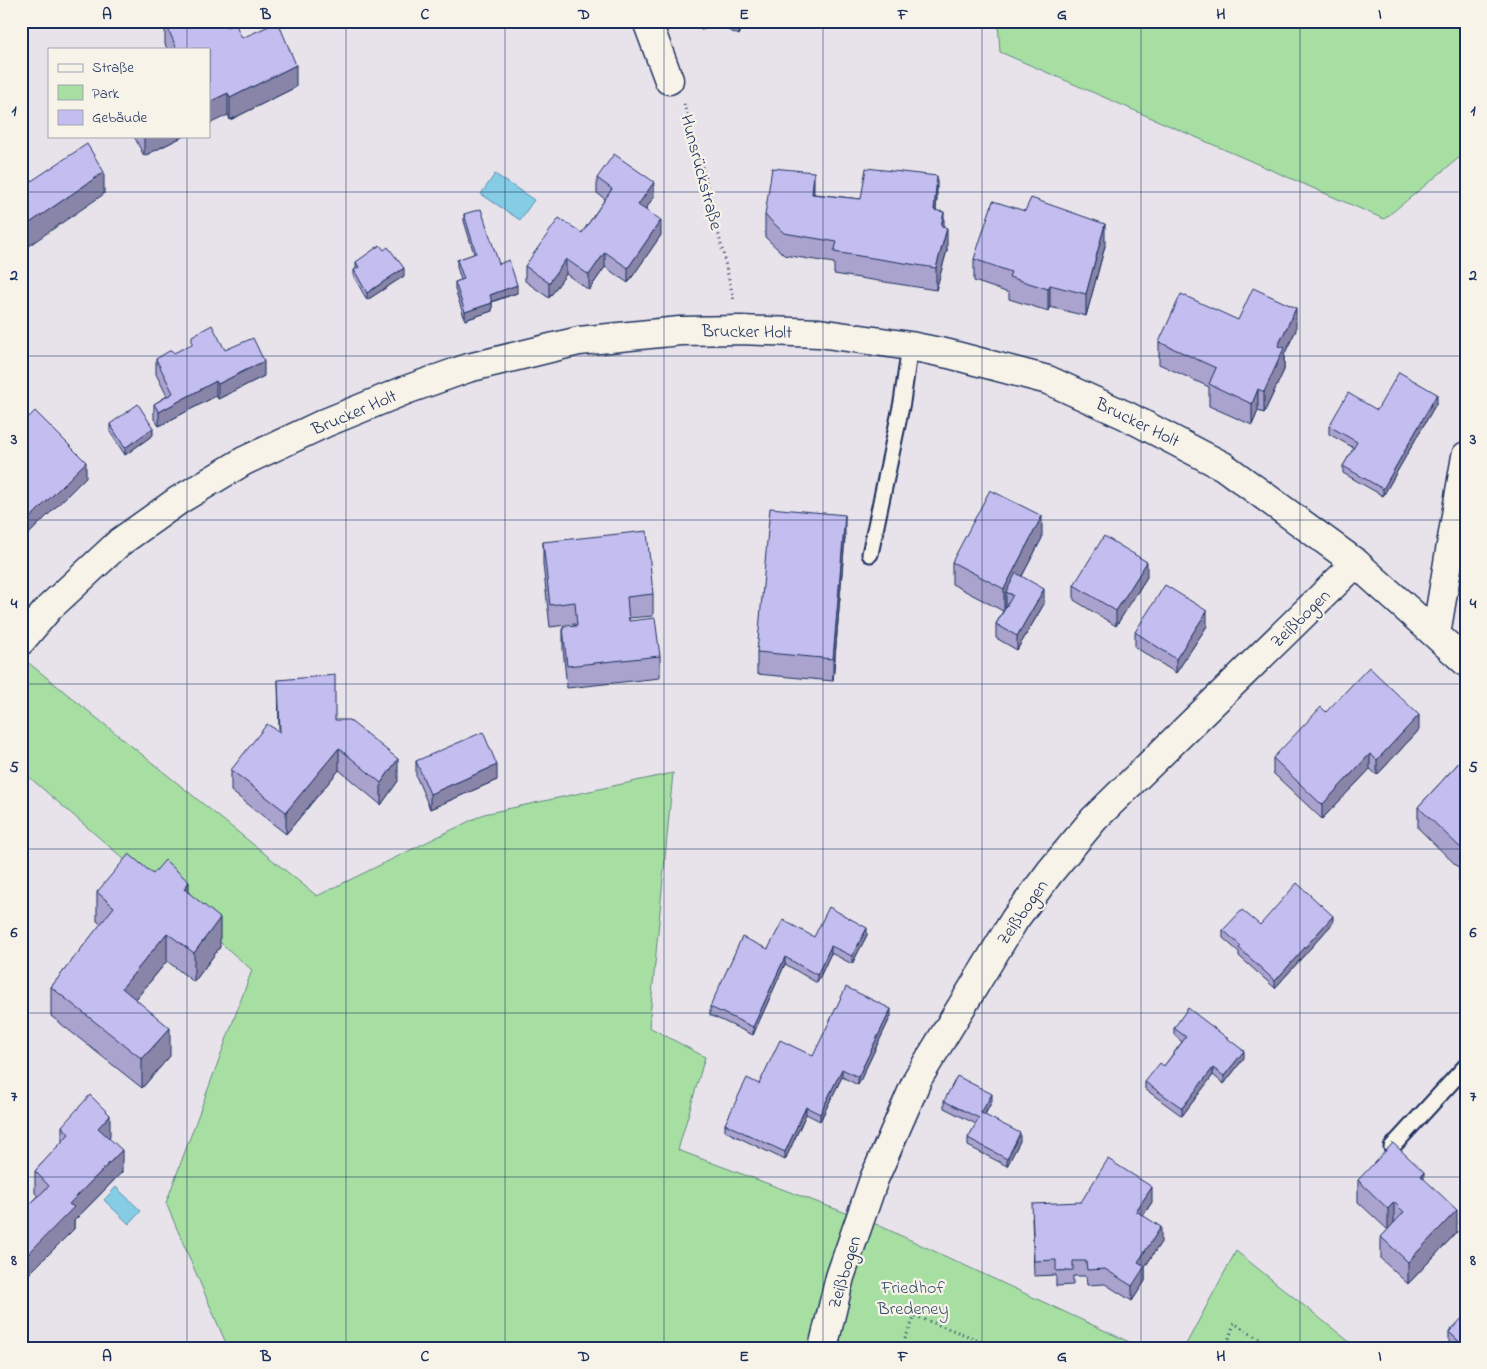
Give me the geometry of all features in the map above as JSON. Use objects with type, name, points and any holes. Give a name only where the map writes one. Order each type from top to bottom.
[{"type":"street","points":[[647,21],[669,80]]},
{"type":"street","name":"Brucker Holt","points":[[21,641],[49,608],[120,542],[178,500],[244,461],[325,424],[406,390],[468,368],[579,341],[680,331],[740,330],[819,333],[910,346],[949,354],[1048,380],[1127,416],[1223,466],[1356,563],[1466,662]]},
{"type":"street","points":[[1436,634],[1466,456]]},
{"type":"street","name":"Zeißbogen","points":[[823,1348],[840,1277],[874,1179],[918,1078],[1015,919],[1050,872],[1094,819],[1356,563]]},
{"type":"lane","points":[[870,554],[902,402],[910,346]]},
{"type":"lane","points":[[1392,1147],[1466,1066]]},
{"type":"path","name":"Hunsrückstraße","points":[[669,80],[681,94],[708,188],[740,330]]},
{"type":"path","points":[[901,1348],[915,1316],[1000,1348]]},
{"type":"path","points":[[1226,1348],[1234,1323],[1265,1343],[1268,1348]]},
{"type":"green space","points":[[998,21],[1466,21],[1466,152],[1384,219],[1000,52]]},
{"type":"green space","name":"Friedhof Bredeney","points":[[25,660],[317,896],[484,814],[673,773],[649,1027],[705,1057],[678,1150],[878,1225],[1142,1348],[228,1348],[166,1203],[252,970],[21,770],[21,662]]},
{"type":"green space","points":[[1236,1251],[1357,1348],[1184,1348]]},
{"type":"water","points":[[495,174],[534,200],[520,220],[481,194]]},
{"type":"water","points":[[116,1187],[141,1211],[129,1224],[104,1200]]},
{"type":"building","points":[[224,21],[227,27],[235,23],[242,38],[278,22],[296,65],[230,98],[228,93],[210,102],[210,48],[177,48],[165,22]]},
{"type":"building","points":[[87,144],[104,172],[21,229],[21,188]]},
{"type":"building","points":[[614,154],[654,182],[638,205],[661,220],[628,268],[605,252],[589,275],[566,259],[549,283],[525,266],[559,218],[582,233],[612,189],[597,178]]},
{"type":"building","points":[[772,168],[814,172],[812,194],[861,199],[866,168],[937,176],[934,210],[944,212],[941,226],[947,228],[936,268],[834,252],[837,242],[784,233],[765,215]]},
{"type":"building","points":[[1031,198],[1105,224],[1086,294],[1050,285],[1048,289],[1009,277],[1011,272],[974,259],[993,201],[1025,211]]},
{"type":"building","points":[[481,209],[499,264],[509,260],[517,285],[490,295],[492,303],[465,312],[455,282],[464,279],[457,260],[476,253],[464,214]]},
{"type":"building","points":[[380,245],[384,250],[388,247],[404,268],[367,293],[354,270],[359,267],[356,262]]},
{"type":"building","points":[[1253,288],[1296,308],[1278,346],[1284,348],[1264,392],[1258,389],[1252,404],[1209,384],[1216,368],[1159,342],[1181,294],[1238,320]]},
{"type":"building","points":[[212,325],[225,350],[253,338],[264,361],[218,384],[216,381],[159,412],[154,404],[173,393],[156,359],[171,350],[174,353],[192,344],[192,336]]},
{"type":"building","points":[[1399,372],[1437,394],[1383,489],[1343,466],[1357,442],[1329,426],[1348,393],[1377,410]]},
{"type":"building","points":[[138,404],[153,428],[125,448],[110,424]]},
{"type":"building","points":[[35,411],[86,462],[21,527],[21,425]]},
{"type":"building","points":[[990,490],[1042,516],[1004,589],[952,562]]},
{"type":"building","points":[[770,508],[845,515],[833,659],[757,652]]},
{"type":"building","points":[[647,531],[653,594],[627,597],[629,621],[655,618],[660,656],[567,666],[563,627],[577,626],[575,602],[550,605],[543,542]]},
{"type":"building","points":[[1104,536],[1147,562],[1116,611],[1074,585]]},
{"type":"building","points":[[1016,573],[1044,589],[1017,636],[996,624],[1013,595],[1006,592]]},
{"type":"building","points":[[1165,585],[1207,611],[1176,659],[1135,632]]},
{"type":"building","points":[[1369,667],[1419,715],[1377,760],[1370,754],[1322,805],[1273,758],[1321,707],[1326,712]]},
{"type":"building","points":[[335,675],[335,720],[349,720],[398,759],[381,783],[339,748],[286,812],[231,770],[267,724],[280,732],[278,680]]},
{"type":"building","points":[[483,732],[497,765],[430,794],[416,761]]},
{"type":"building","points":[[1466,755],[1466,864],[1459,858],[1465,852],[1418,807]]},
{"type":"building","points":[[129,854],[153,874],[165,860],[189,882],[184,889],[220,918],[194,953],[167,933],[122,988],[170,1028],[142,1059],[51,987],[114,907],[97,892]]},
{"type":"building","points":[[1297,883],[1333,916],[1275,981],[1239,948],[1241,946],[1223,930],[1242,910],[1260,925]]},
{"type":"building","points":[[829,907],[867,928],[852,956],[831,946],[817,975],[785,957],[753,1027],[710,1007],[742,937],[768,949],[783,920],[814,937]]},
{"type":"building","points":[[846,987],[891,1009],[858,1077],[842,1069],[820,1114],[806,1107],[785,1152],[725,1124],[747,1078],[759,1084],[780,1040],[813,1056]]},
{"type":"building","points":[[1188,1008],[1244,1051],[1224,1076],[1213,1068],[1182,1108],[1145,1082],[1160,1063],[1164,1066],[1186,1037],[1174,1028]]},
{"type":"building","points":[[957,1076],[992,1094],[981,1113],[1020,1133],[1007,1159],[968,1138],[979,1118],[944,1101]]},
{"type":"building","points":[[90,1095],[110,1115],[98,1128],[122,1150],[69,1204],[74,1207],[29,1253],[21,1246],[21,1204],[26,1208],[49,1186],[35,1171],[69,1134],[62,1126]]},
{"type":"building","points":[[1393,1143],[1424,1172],[1421,1176],[1457,1210],[1408,1262],[1381,1237],[1404,1212],[1394,1202],[1388,1209],[1358,1180]]},
{"type":"building","points":[[1108,1159],[1152,1187],[1136,1211],[1161,1227],[1138,1262],[1145,1266],[1132,1286],[1105,1269],[1087,1270],[1086,1261],[1073,1261],[1073,1270],[1056,1271],[1056,1260],[1034,1261],[1032,1204],[1081,1202]]},
{"type":"building","points":[[1463,1317],[1466,1319],[1466,1348],[1449,1332]]}]
